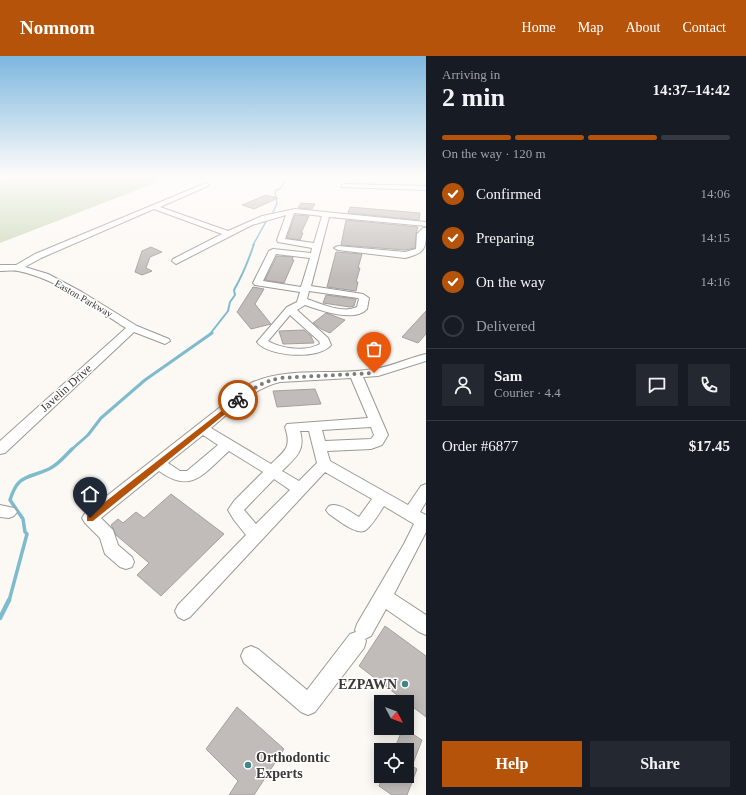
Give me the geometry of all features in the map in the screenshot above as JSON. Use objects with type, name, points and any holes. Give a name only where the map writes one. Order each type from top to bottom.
[{"type":"street","points":[[18,268],[38,256],[148,209]]},
{"type":"street","points":[[161,209],[230,234]]},
{"type":"street","points":[[291,212],[281,240],[282,242],[317,246]]},
{"type":"street","points":[[176,261],[264,217],[291,212],[426,224]]},
{"type":"street","points":[[290,309],[324,340],[326,345],[322,349],[303,352],[291,351],[270,346],[262,342],[290,309],[301,304],[326,214]]},
{"type":"street","points":[[338,248],[406,255],[413,254],[419,252],[421,249],[421,234],[426,230]]},
{"type":"street","points":[[302,301],[346,312],[357,312],[362,309],[364,298],[360,296],[258,284],[273,251],[314,256]]},
{"type":"street","name":"Easton Parkway","points":[[0,268],[18,268],[51,279],[79,294],[133,328],[165,341]]},
{"type":"street","name":"Javelin Drive","points":[[0,449],[133,328]]},
{"type":"street","points":[[126,562],[111,549],[107,536],[90,518],[255,386],[266,381],[280,378],[374,373],[426,356]]},
{"type":"street","points":[[320,446],[371,444],[377,442],[381,434],[356,375]]},
{"type":"street","points":[[256,535],[239,516],[236,510],[238,505],[293,452],[296,446],[296,440],[292,427],[376,422]]},
{"type":"street","points":[[314,426],[324,464],[420,519]]},
{"type":"street","points":[[203,429],[301,489]]},
{"type":"street","points":[[159,464],[178,476],[186,478],[192,475],[228,444]]},
{"type":"street","points":[[184,612],[324,464]]},
{"type":"street","points":[[251,656],[308,705],[360,636],[410,549],[420,519],[426,490]]},
{"type":"street","points":[[334,510],[361,526],[382,498]]},
{"type":"street","points":[[382,596],[426,626]]},
{"type":"green space","points":[[0,209],[87,209],[0,243]]},
{"type":"building","points":[[349,209],[379,209],[420,213],[419,220],[348,213]]},
{"type":"building","points":[[295,215],[309,216],[301,233],[303,233],[300,240],[287,238]]},
{"type":"building","points":[[346,220],[418,227],[415,248],[405,250],[341,245]]},
{"type":"building","points":[[151,247],[162,252],[150,257],[146,268],[152,271],[142,275],[135,272],[142,251]]},
{"type":"building","points":[[336,252],[362,254],[358,268],[360,268],[356,282],[358,282],[356,291],[327,287]]},
{"type":"building","points":[[277,256],[293,257],[292,260],[294,260],[284,283],[265,280]]},
{"type":"building","points":[[253,287],[264,289],[255,304],[271,324],[251,329],[237,312]]},
{"type":"building","points":[[326,295],[356,299],[354,306],[350,307],[323,303]]},
{"type":"building","points":[[426,311],[426,334],[418,343],[402,337]]},
{"type":"building","points":[[326,313],[345,320],[330,333],[313,323]]},
{"type":"building","points":[[304,330],[311,336],[314,343],[283,344],[279,331]]},
{"type":"building","points":[[315,389],[321,404],[277,407],[273,391]]},
{"type":"building","points":[[171,494],[224,534],[161,596],[137,575],[149,563],[116,535],[111,525],[118,519],[123,523],[136,512],[144,518]]},
{"type":"building","name":"EZPAWN","points":[[385,626],[426,656],[426,717],[414,708],[414,695],[397,695],[359,666]]},
{"type":"building","name":"Orthodontic Experts","points":[[237,707],[284,749],[254,795],[229,795],[238,781],[206,749]]},
{"type":"building","points":[[400,735],[414,735],[422,740],[414,761],[414,743],[397,743]]},
{"type":"building","points":[[414,767],[417,769],[414,777]]},
{"type":"building","points":[[380,783],[412,783],[407,795],[392,795],[379,786]]},
{"type":"waterway","points":[[253,245],[268,218]]},
{"type":"waterway","points":[[210,334],[228,311],[230,302],[235,295],[234,290],[254,244]]},
{"type":"waterway","points":[[71,450],[88,435],[101,418],[145,380],[212,333]]},
{"type":"waterway","points":[[9,601],[27,534],[25,532],[23,519],[10,500],[13,492],[16,486],[24,478],[52,467],[71,450]]},
{"type":"waterway","points":[[0,618],[9,600]]},
{"type":"way so far","points":[[238,400],[255,386],[266,381],[280,378],[374,373]]},
{"type":"place","name":"EZPAWN","points":[[405,684]]},
{"type":"place","name":"Orthodontic Experts","points":[[248,765]]},
{"type":"route","points":[[90,518],[238,400]]}]
